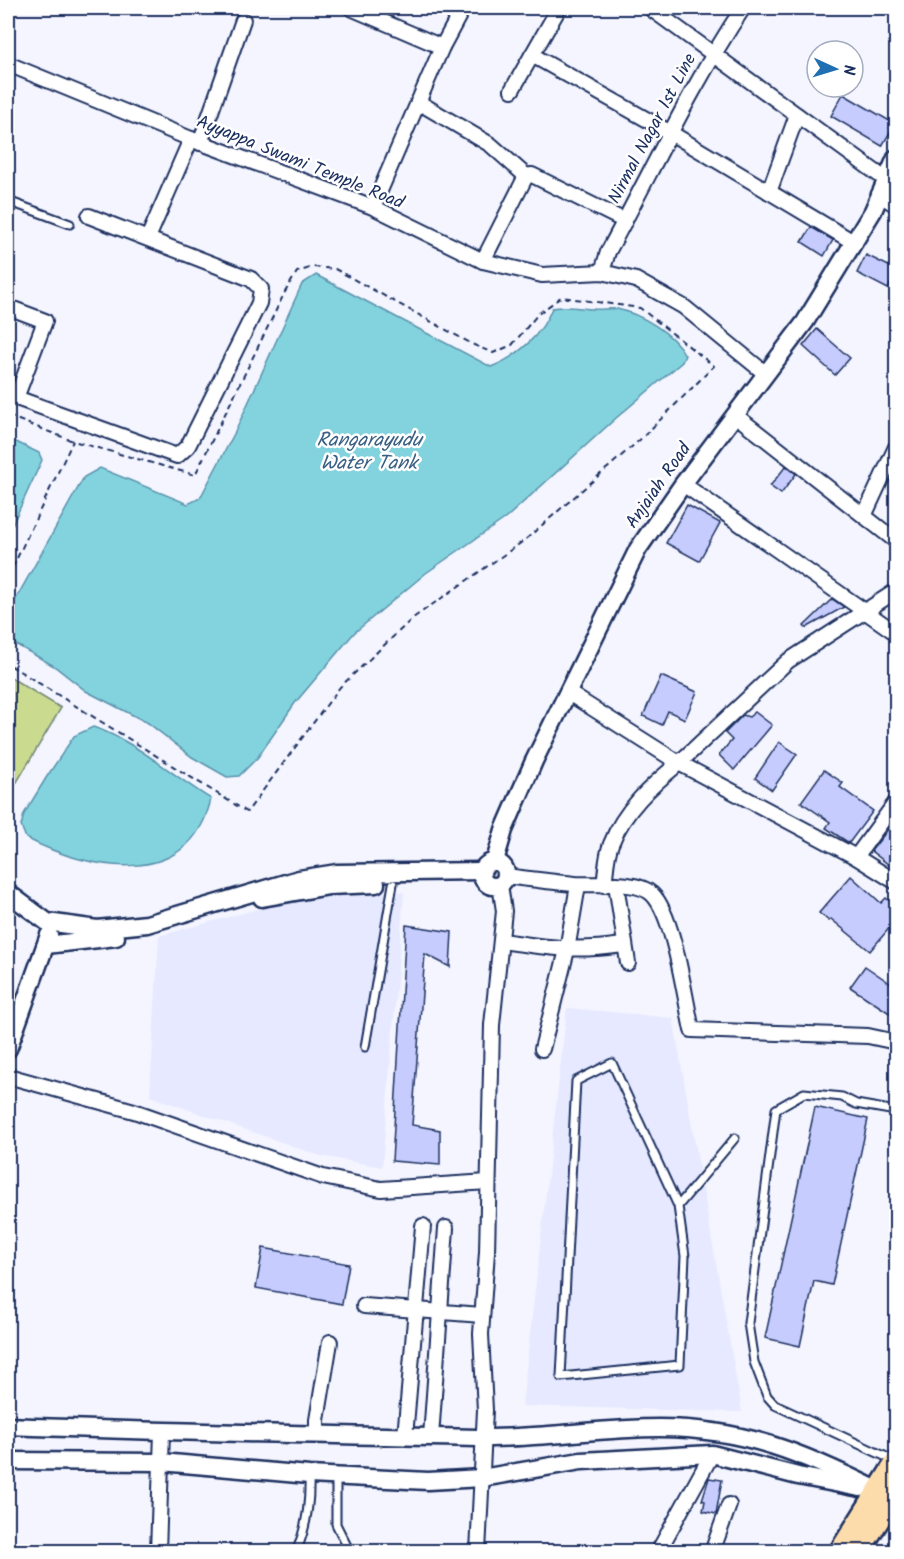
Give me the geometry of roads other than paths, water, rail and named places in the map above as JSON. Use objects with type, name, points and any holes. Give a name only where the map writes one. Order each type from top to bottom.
[{"type":"main road","points":[[840,1551],[892,1480]]},
{"type":"main road","points":[[858,1551],[892,1480]]},
{"type":"street","points":[[351,8],[442,47]]},
{"type":"street","points":[[373,207],[442,47],[463,8]]},
{"type":"street","points":[[512,90],[559,8]]},
{"type":"street","points":[[650,8],[714,52],[797,115],[882,186],[897,205]]},
{"type":"street","name":"Nirmal Nagar 1st Line","points":[[602,272],[608,252],[669,132],[714,52],[743,8]]},
{"type":"street","points":[[148,238],[195,141],[243,20]]},
{"type":"street","points":[[532,55],[669,132],[855,243]]},
{"type":"street","name":"Ayyappa Swami Temple Road","points":[[8,64],[195,141],[373,207],[483,261],[542,275],[602,272],[636,280],[684,307],[766,374]]},
{"type":"street","points":[[418,102],[491,145],[526,176],[532,176],[625,221]]},
{"type":"street","points":[[769,192],[797,115]]},
{"type":"street","name":"Anjaiah Road","points":[[494,875],[504,830],[567,692],[630,564],[682,484],[805,322],[855,243],[897,158]]},
{"type":"street","points":[[483,261],[526,176]]},
{"type":"street","points":[[8,307],[45,321],[12,396],[171,455],[177,456],[185,451],[259,303],[261,289],[251,279],[89,216]]},
{"type":"street","points":[[735,416],[865,514],[897,541]]},
{"type":"street","points":[[865,514],[897,447]]},
{"type":"street","points":[[682,484],[897,633]]},
{"type":"street","points":[[628,963],[610,885],[610,845],[623,818],[642,796],[788,661],[897,591]]},
{"type":"street","points":[[567,692],[679,763],[855,857],[897,882]]},
{"type":"street","points":[[855,857],[897,802]]},
{"type":"street","points":[[8,893],[47,922],[97,929],[147,924],[279,883],[337,873],[494,875],[578,885],[641,888],[651,893],[660,905],[670,932],[692,1030],[868,1036],[897,1042]]},
{"type":"street","points":[[46,945],[144,932],[270,896],[329,886],[393,884],[494,875]]},
{"type":"street","points":[[478,1551],[482,1478],[483,1315],[492,1025],[504,911],[494,875]]},
{"type":"street","points":[[542,1049],[567,950],[578,885]]},
{"type":"street","points":[[8,1048],[46,945],[49,934],[47,922]]},
{"type":"street","points":[[502,941],[567,950],[624,945]]},
{"type":"street","points":[[8,1076],[134,1111],[323,1176],[381,1189],[488,1182]]},
{"type":"street","points":[[405,1437],[423,1226]]},
{"type":"street","points":[[431,1437],[446,1227]]},
{"type":"street","points":[[364,1306],[483,1315]]},
{"type":"street","points":[[318,1435],[317,1420],[330,1342]]},
{"type":"street","points":[[8,1426],[162,1432],[483,1438],[660,1428],[763,1440],[816,1459],[892,1480]]},
{"type":"street","points":[[158,1551],[162,1432]]},
{"type":"street","points":[[8,1461],[161,1462],[309,1475],[428,1481],[482,1478],[580,1461],[712,1454],[798,1476],[892,1480]]},
{"type":"street","points":[[658,1551],[712,1454]]},
{"type":"street","points":[[712,1551],[729,1505]]},
{"type":"lane","points":[[8,201],[70,224]]},
{"type":"lane","points":[[365,1047],[393,884]]},
{"type":"lane","points":[[678,1206],[612,1063],[576,1081],[561,1377],[680,1365],[686,1256],[678,1206],[735,1138]]},
{"type":"lane","points":[[892,1480],[775,1405],[767,1396],[754,1362],[748,1323],[776,1109],[804,1093],[842,1097],[856,1104],[897,1111]]},
{"type":"lane","points":[[296,1551],[304,1533],[310,1496],[309,1475]]},
{"type":"lane","points":[[336,1475],[336,1524],[350,1551]]},
{"type":"water","name":"Rangarayudu Water Tank","points":[[316,275],[491,367],[501,363],[528,344],[548,318],[552,308],[563,307],[617,309],[636,315],[665,332],[685,355],[682,362],[506,518],[426,573],[354,633],[295,703],[258,757],[239,776],[227,777],[192,757],[148,723],[86,691],[54,666],[8,640],[8,613],[84,477],[100,468],[188,504],[200,498],[235,432],[302,284]]},
{"type":"water","points":[[8,438],[39,453],[42,460],[8,534]]},
{"type":"water","points":[[93,727],[139,750],[211,799],[200,828],[182,849],[160,860],[134,865],[107,864],[79,859],[51,850],[26,838],[21,826],[24,814],[74,736]]}]
